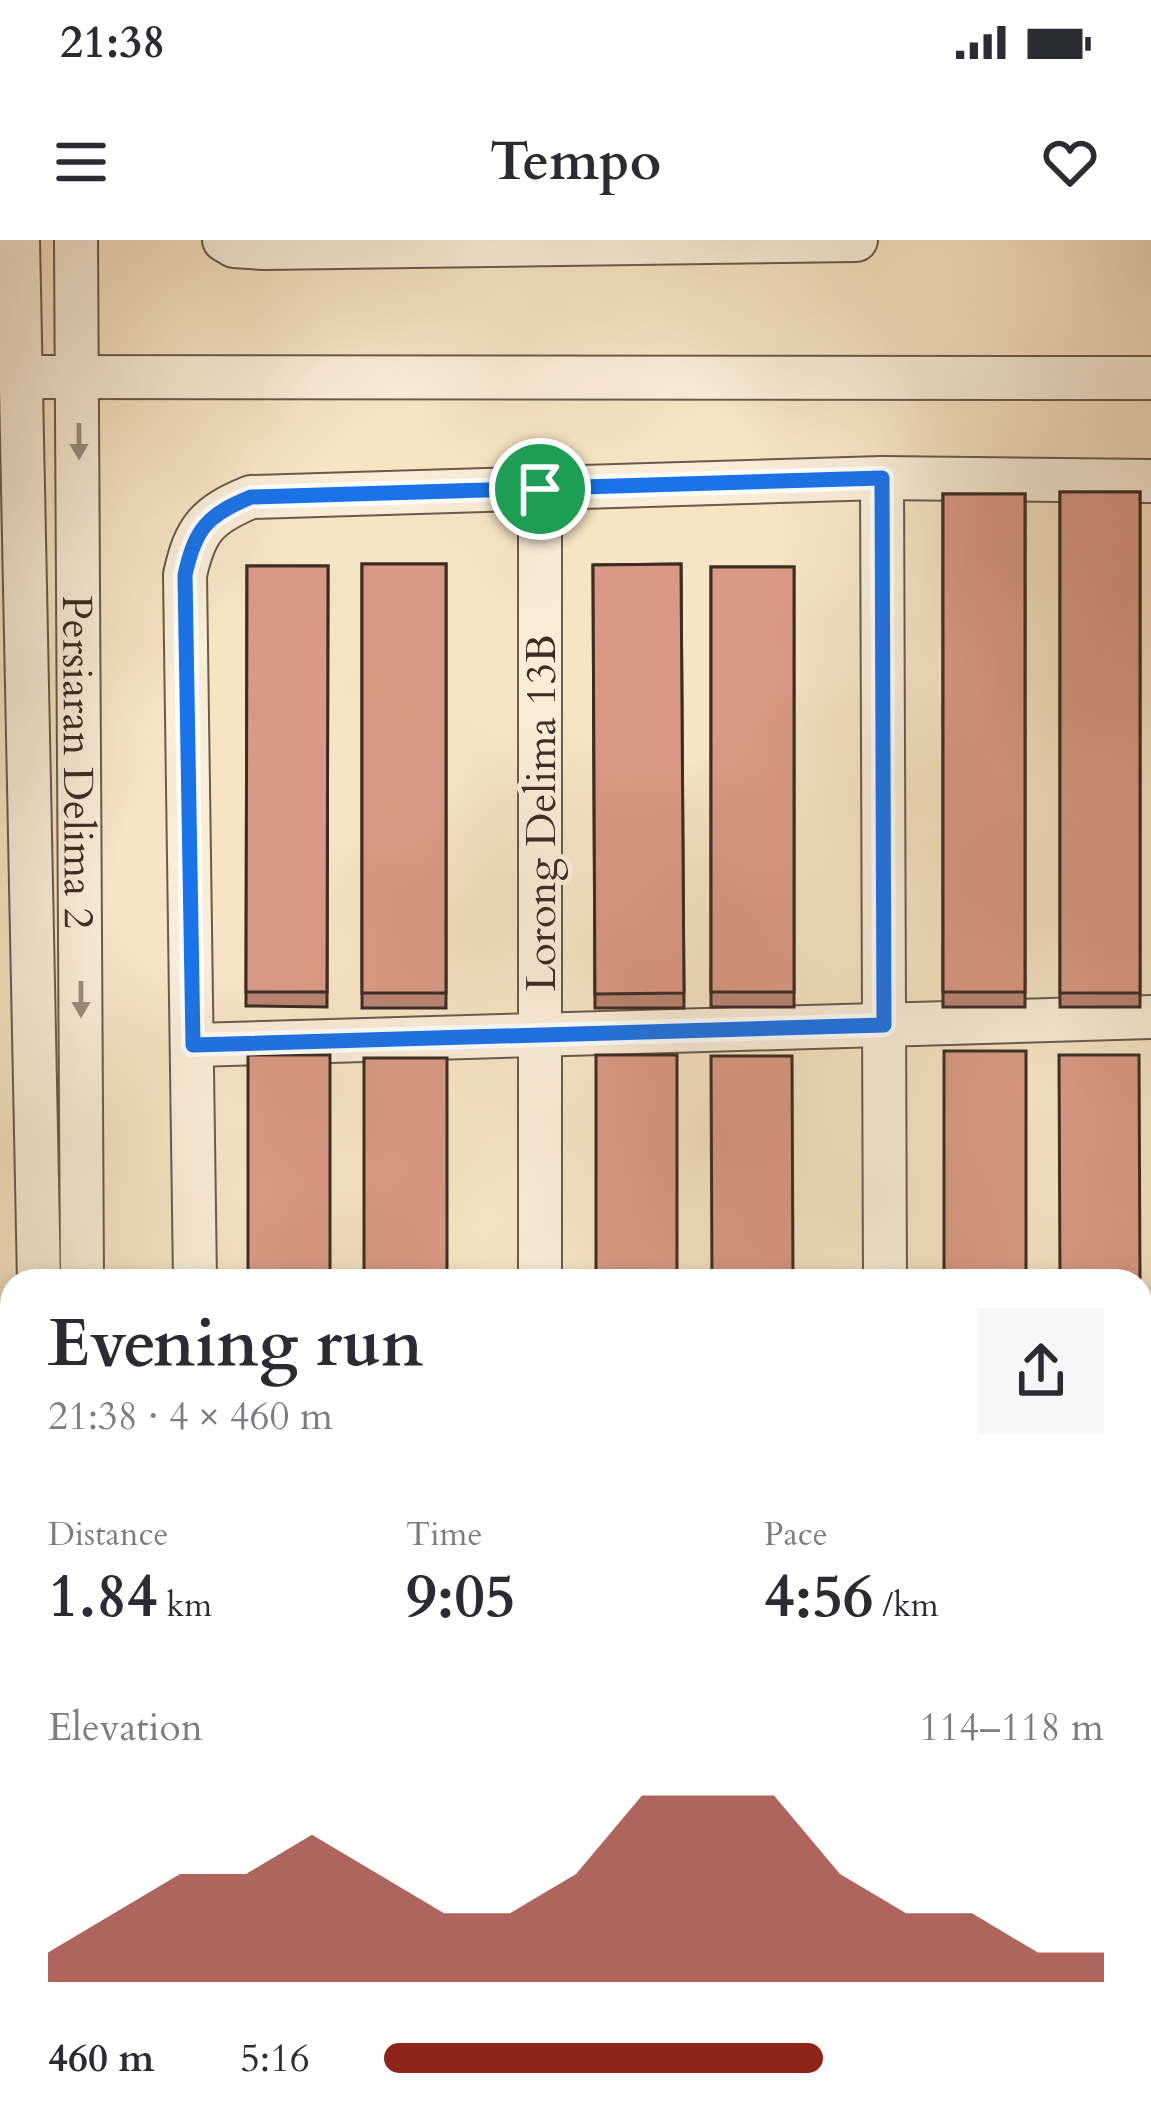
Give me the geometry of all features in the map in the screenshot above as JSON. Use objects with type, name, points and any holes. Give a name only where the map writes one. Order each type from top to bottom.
[{"type":"street","name":"Persiaran Delima 2","points":[[18,240],[38,1269]]},
{"type":"street","name":"Persiaran Delima 2","points":[[76,240],[82,1269]]},
{"type":"street","points":[[229,243],[848,241]]},
{"type":"street","points":[[19,377],[1151,378]]},
{"type":"street","points":[[195,1269],[185,575],[193,539],[220,509],[251,497],[882,478],[1151,481]]},
{"type":"street","points":[[882,478],[885,1269]]},
{"type":"street","name":"Lorong Delima 13B","points":[[540,489],[540,1269]]},
{"type":"street","points":[[193,1045],[1151,1017]]},
{"type":"building","points":[[1060,492],[1140,492],[1140,993],[1060,993]]},
{"type":"building","points":[[943,494],[1025,494],[1025,992],[943,992]]},
{"type":"building","points":[[362,564],[446,564],[446,993],[362,993]]},
{"type":"building","points":[[681,564],[684,993],[595,994],[593,565]]},
{"type":"building","points":[[247,566],[328,566],[327,992],[246,992]]},
{"type":"building","points":[[711,567],[794,567],[794,992],[711,992]]},
{"type":"building","points":[[944,1051],[1026,1051],[1026,1269],[944,1269]]},
{"type":"building","points":[[248,1055],[330,1055],[330,1269],[248,1269]]},
{"type":"building","points":[[596,1055],[677,1055],[677,1269],[596,1269]]},
{"type":"building","points":[[1059,1055],[1139,1055],[1140,1269],[1060,1269]]},
{"type":"building","points":[[711,1056],[792,1056],[793,1269],[712,1269]]},
{"type":"building","points":[[364,1058],[447,1058],[447,1269],[364,1269]]},
{"type":"route","points":[[882,478],[884,1025],[193,1045],[185,575],[193,539],[220,509],[251,497],[540,489],[882,478]]}]
